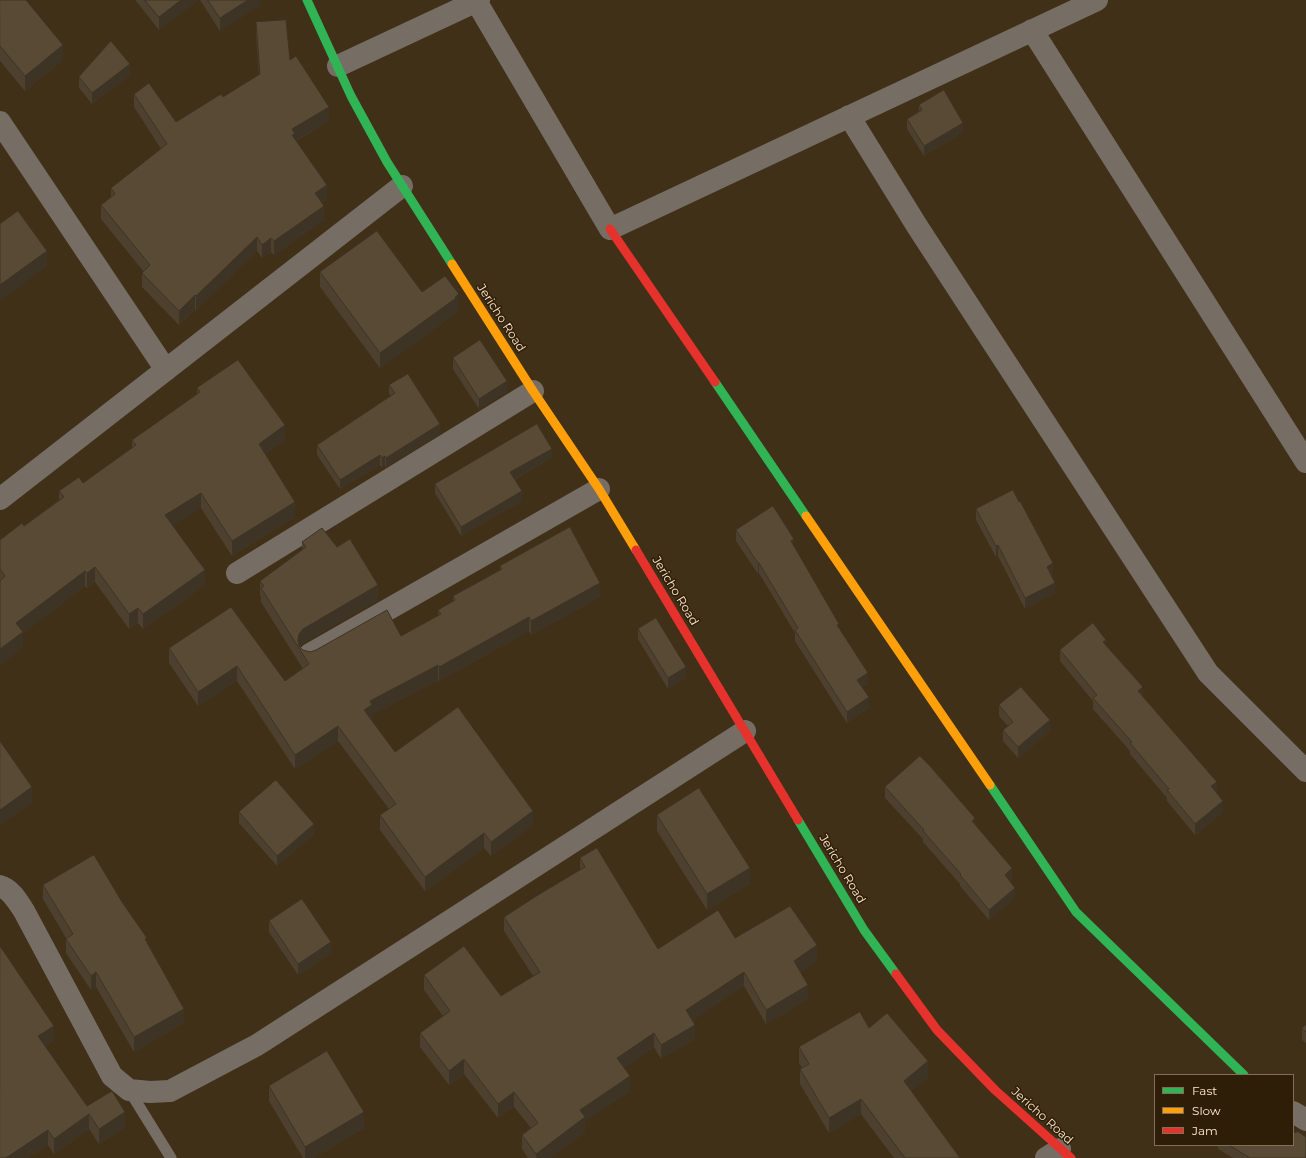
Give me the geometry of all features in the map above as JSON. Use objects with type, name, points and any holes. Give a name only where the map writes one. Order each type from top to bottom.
[{"type":"street","name":"Jericho Road","points":[[307,0],[355,102],[387,162],[533,391],[599,489],[864,930],[937,1030],[1059,1155]]},
{"type":"street","points":[[610,229],[1097,0]]},
{"type":"street","points":[[338,66],[478,1],[610,229],[1076,912],[1243,1074]]},
{"type":"street","points":[[1032,30],[1306,462]]},
{"type":"street","points":[[849,116],[926,239],[1208,673],[1306,771]]},
{"type":"street","points":[[0,122],[166,370]]},
{"type":"street","points":[[0,499],[402,186]]},
{"type":"street","points":[[237,573],[533,391]]},
{"type":"street","points":[[310,654],[599,489]]},
{"type":"street","points":[[0,886],[4,887],[11,894],[24,911],[112,1076],[129,1090],[150,1092],[170,1091],[257,1045],[745,731]]},
{"type":"street","points":[[1294,1113],[1306,1120]]},
{"type":"lane","points":[[129,1090],[171,1158]]},
{"type":"building","points":[[0,0],[26,0],[63,45],[25,76],[0,46]]},
{"type":"building","points":[[145,0],[181,0],[159,17]]},
{"type":"building","points":[[208,0],[248,0],[220,18]]},
{"type":"building","points":[[286,20],[290,60],[296,56],[329,107],[292,129],[295,134],[292,135],[327,185],[315,193],[324,206],[274,241],[271,238],[262,245],[257,237],[179,311],[142,273],[150,265],[101,205],[115,194],[111,188],[167,144],[134,94],[149,83],[176,122],[221,94],[223,97],[260,74],[256,22]]},
{"type":"building","points":[[111,41],[130,64],[92,93],[79,77]]},
{"type":"building","points":[[944,90],[963,123],[924,146],[907,119],[922,110],[919,105]]},
{"type":"building","points":[[18,211],[47,251],[0,285],[0,224]]},
{"type":"building","points":[[377,231],[422,292],[445,276],[459,294],[455,297],[456,298],[380,353],[320,272]]},
{"type":"building","points":[[480,340],[507,381],[479,399],[453,358]]},
{"type":"building","points":[[238,360],[285,425],[259,444],[295,502],[232,541],[201,493],[165,515],[205,570],[143,614],[138,608],[129,614],[95,567],[87,573],[85,571],[16,623],[23,632],[0,649],[0,581],[5,576],[0,569],[0,540],[22,523],[24,526],[64,497],[59,491],[79,477],[83,483],[136,445],[132,440],[200,392],[197,388]]},
{"type":"building","points":[[408,374],[440,424],[386,458],[385,456],[382,458],[380,455],[340,480],[317,445],[395,393],[389,385]]},
{"type":"building","points":[[537,424],[552,449],[510,472],[522,491],[461,527],[435,484]]},
{"type":"building","points":[[1013,490],[1053,563],[1047,567],[1055,583],[1025,598],[998,545],[996,546],[976,509]]},
{"type":"building","points":[[773,506],[794,539],[791,541],[839,624],[837,625],[868,673],[857,680],[869,697],[847,712],[795,630],[798,628],[759,563],[736,530]]},
{"type":"building","points":[[570,527],[600,583],[531,621],[529,617],[439,667],[438,665],[370,701],[372,705],[364,710],[395,752],[458,707],[533,811],[491,842],[484,833],[425,877],[380,815],[396,804],[338,726],[295,755],[237,666],[198,692],[169,648],[231,607],[285,681],[309,664],[261,588],[264,586],[260,581],[306,547],[302,542],[322,528],[337,547],[350,539],[378,585],[303,629],[299,634],[299,646],[303,650],[310,652],[387,610],[401,636],[441,614],[438,610],[455,600],[453,596],[502,569],[500,566]]},
{"type":"building","points":[[656,618],[686,667],[668,678],[638,629]]},
{"type":"building","points":[[1093,623],[1106,640],[1103,642],[1143,687],[1138,691],[1217,782],[1211,786],[1223,801],[1195,824],[1167,790],[1169,789],[1130,743],[1132,742],[1093,698],[1097,695],[1060,650]]},
{"type":"building","points":[[1021,687],[1050,720],[1018,747],[1003,730],[1013,722],[999,705]]},
{"type":"building","points":[[0,741],[32,787],[0,810]]},
{"type":"building","points":[[920,756],[975,818],[972,821],[1012,868],[1005,875],[1015,888],[989,910],[960,875],[961,874],[923,831],[924,830],[885,787]]},
{"type":"building","points":[[276,780],[314,824],[277,856],[239,812]]},
{"type":"building","points":[[699,788],[750,868],[707,894],[657,815]]},
{"type":"building","points":[[597,848],[658,949],[718,910],[735,938],[790,906],[817,945],[794,961],[808,985],[766,1010],[744,972],[686,1010],[695,1025],[661,1045],[654,1033],[617,1058],[630,1076],[580,1110],[585,1117],[536,1154],[522,1135],[538,1123],[514,1092],[498,1104],[464,1059],[449,1071],[420,1033],[450,1011],[424,975],[464,946],[501,996],[540,972],[504,917],[585,867],[580,858]]},
{"type":"building","points":[[94,855],[122,902],[147,938],[145,939],[184,1009],[134,1037],[96,972],[91,976],[66,939],[73,934],[43,885]]},
{"type":"building","points":[[302,899],[331,942],[298,964],[269,921]]},
{"type":"building","points":[[0,946],[54,1026],[38,1036],[87,1106],[112,1091],[125,1112],[99,1129],[89,1114],[54,1139],[48,1130],[6,1158],[0,1158]]},
{"type":"building","points":[[860,1012],[869,1028],[887,1013],[928,1061],[904,1081],[960,1158],[905,1158],[861,1099],[829,1118],[800,1069],[809,1064],[799,1047]]},
{"type":"building","points":[[1306,1024],[1306,1032],[1302,1029]]},
{"type":"building","points":[[327,1051],[364,1112],[305,1147],[269,1086]]},
{"type":"building","points":[[1297,1131],[1306,1137],[1306,1158],[1250,1158],[1231,1146],[1294,1146],[1294,1132],[1296,1133]]},
{"type":"traffic: fast","points":[[307,0],[351,96],[387,162],[452,264]]},
{"type":"traffic: fast","points":[[715,382],[806,516]]},
{"type":"traffic: fast","points":[[990,785],[1076,912],[1243,1074]]},
{"type":"traffic: fast","points":[[798,820],[864,930],[896,974]]},
{"type":"traffic: slow","points":[[452,264],[533,391],[599,489],[636,550]]},
{"type":"traffic: slow","points":[[806,516],[990,785]]},
{"type":"traffic: jam","points":[[610,229],[715,382]]},
{"type":"traffic: jam","points":[[636,550],[798,820]]},
{"type":"traffic: jam","points":[[896,974],[937,1030],[995,1090],[1071,1158]]}]
